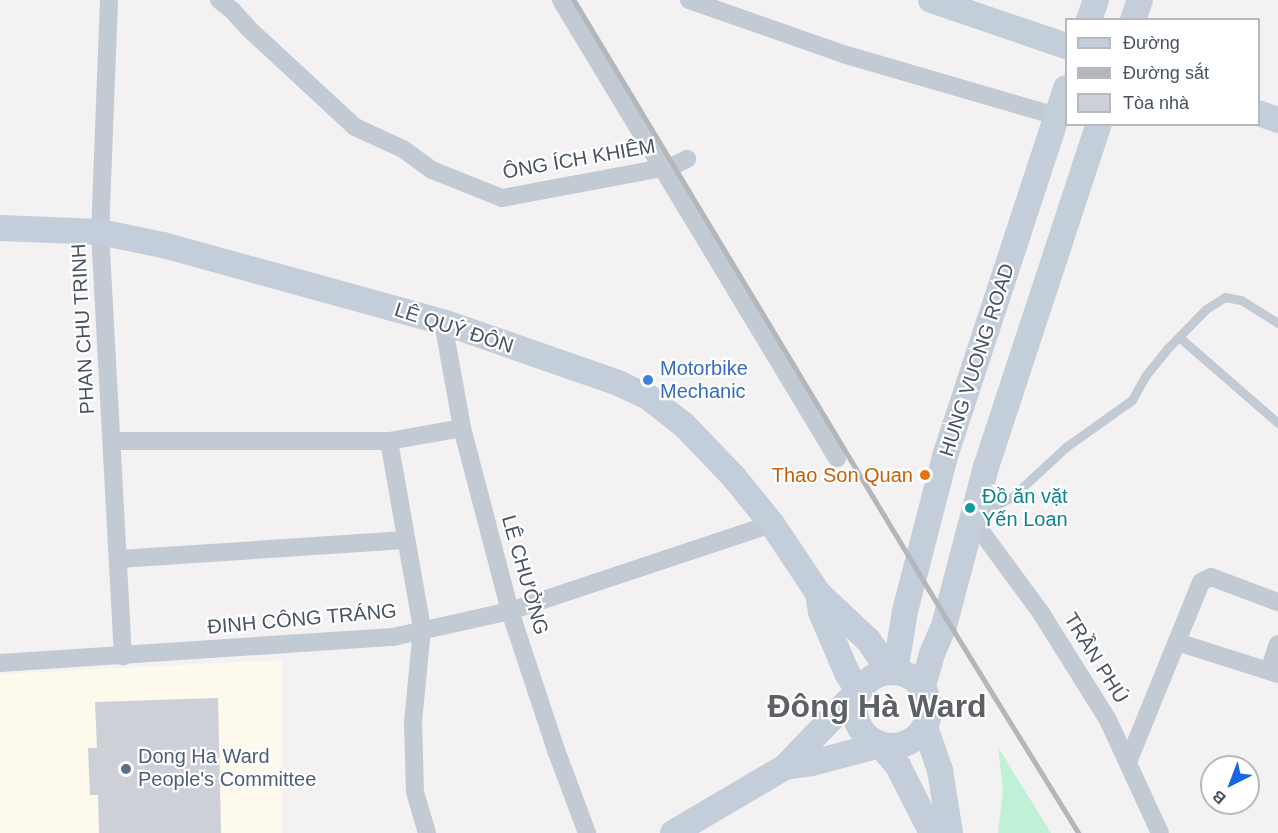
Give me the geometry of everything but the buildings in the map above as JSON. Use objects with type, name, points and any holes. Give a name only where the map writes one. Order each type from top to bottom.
[{"type":"main road","points":[[931,0],[1065,46]]},
{"type":"main road","points":[[1090,18],[1096,0]]},
{"type":"main road","points":[[1134,18],[1140,0]]},
{"type":"main road","name":"HUNG VUONG ROAD","points":[[896,672],[905,612],[946,453],[1065,91]]},
{"type":"main road","points":[[1260,114],[1278,120]]},
{"type":"main road","points":[[922,689],[932,654],[944,626],[986,467],[1098,126]]},
{"type":"main road","name":"LÊ QUÝ ĐÔN","points":[[0,228],[100,232],[185,250],[443,322],[618,383],[648,397],[684,425],[734,476],[772,524],[818,593],[868,640],[884,663],[896,672]]},
{"type":"main road","name":"LÊ QUÝ ĐÔN","points":[[818,593],[821,612],[847,673],[858,691]]},
{"type":"main road","points":[[673,833],[784,767],[858,691],[881,675],[896,672],[909,677],[922,689],[927,698],[929,713],[925,727],[914,740],[898,747],[880,745],[812,763],[784,767]]},
{"type":"main road","points":[[858,691],[855,707],[858,723],[866,736],[880,745],[898,766],[932,833]]},
{"type":"main road","points":[[925,727],[940,770],[950,833]]},
{"type":"street","name":"PHAN CHU TRINH","points":[[109,0],[100,232],[123,656]]},
{"type":"street","name":"ÔNG ÍCH KHIÊM","points":[[219,0],[232,9],[248,28],[355,127],[403,149],[432,170],[502,198],[663,168],[687,159]]},
{"type":"street","points":[[561,0],[837,458]]},
{"type":"street","points":[[688,0],[843,54],[1057,116]]},
{"type":"street","name":"LÊ CHƯỞNG","points":[[443,322],[462,428],[510,610],[556,750],[587,833]]},
{"type":"street","points":[[112,441],[389,441],[462,428]]},
{"type":"street","points":[[389,441],[422,628],[413,722],[415,792],[427,833]]},
{"type":"street","name":"TRẦN PHÚ","points":[[972,519],[1041,613],[1108,720],[1160,833]]},
{"type":"street","name":"ĐINH CÔNG TRÁNG","points":[[0,663],[393,637],[422,628],[510,610],[772,524]]},
{"type":"street","points":[[119,560],[405,540]]},
{"type":"street","points":[[1128,762],[1201,582],[1211,577],[1278,602]]},
{"type":"street","points":[[1177,642],[1274,672],[1278,644]]},
{"type":"lane","points":[[972,519],[1013,496],[1066,447],[1132,400],[1146,375],[1206,309],[1225,297],[1241,300],[1278,323]]},
{"type":"lane","points":[[1179,337],[1278,423]]},
{"type":"shaded area","points":[[282,660],[282,833],[0,833],[0,674]]},
{"type":"green space","points":[[998,747],[1051,833],[998,833],[1003,791]]},
{"type":"railway","points":[[574,0],[946,618],[1079,833]]},
{"type":"place","name":"Motorbike Mechanic","points":[[648,380]]},
{"type":"place","name":"Thao Son Quan","points":[[925,475]]},
{"type":"place","name":"Đồ ăn vặt Yến Loan","points":[[970,508]]},
{"type":"place","name":"Dong Ha Ward People's Committee","points":[[126,769]]},
{"type":"district","name":"Đông Hà Ward","points":[[877,706]]}]
